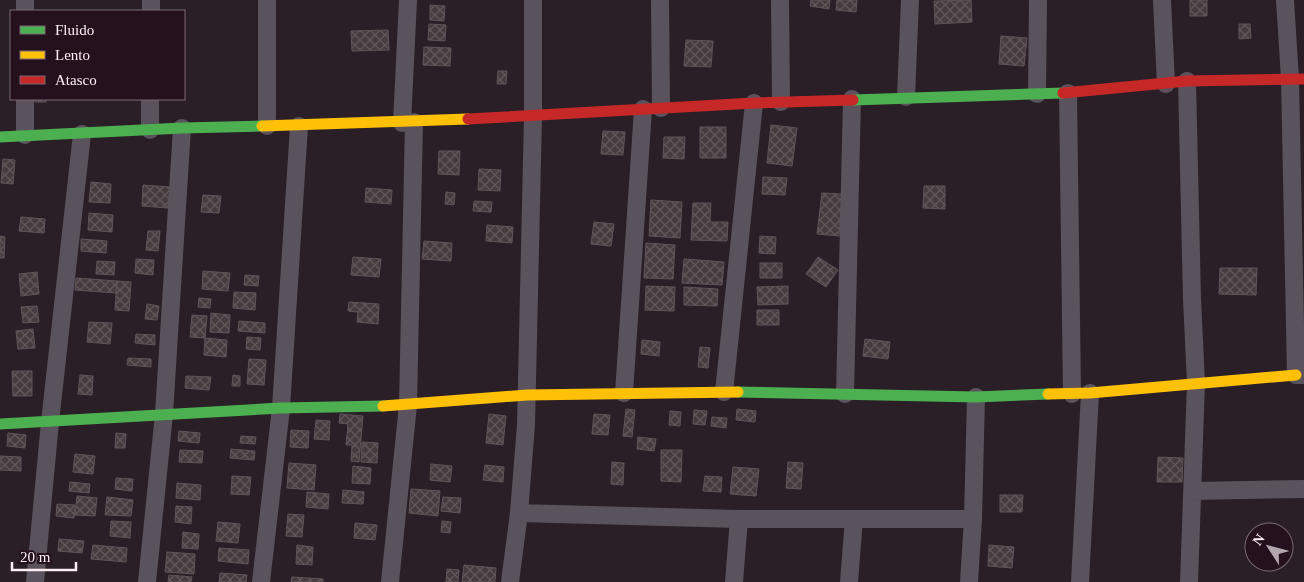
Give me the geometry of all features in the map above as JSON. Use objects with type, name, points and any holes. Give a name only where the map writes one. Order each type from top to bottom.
[{"type":"street","points":[[266,0],[267,126]]},
{"type":"street","points":[[390,582],[408,405],[408,0]]},
{"type":"street","points":[[510,582],[519,513],[526,425],[533,116],[533,0]]},
{"type":"street","points":[[624,394],[652,109],[660,0]]},
{"type":"street","points":[[780,0],[780,102]]},
{"type":"street","points":[[906,97],[910,0]]},
{"type":"street","points":[[1037,94],[1038,0]]},
{"type":"street","points":[[1162,0],[1166,84]]},
{"type":"street","points":[[0,424],[281,408],[408,405],[527,395],[724,392],[976,397],[1072,394],[1300,375],[1297,79],[1285,0]]},
{"type":"street","points":[[0,137],[182,128],[408,122],[754,103],[1068,93],[1187,81],[1297,79]]},
{"type":"street","points":[[1187,81],[1196,383],[1189,582]]},
{"type":"street","points":[[1068,93],[1072,394]]},
{"type":"street","points":[[845,394],[852,99]]},
{"type":"street","points":[[25,100],[25,135]]},
{"type":"street","points":[[150,100],[150,130]]},
{"type":"street","points":[[724,392],[754,103]]},
{"type":"street","points":[[262,582],[281,408],[299,126]]},
{"type":"street","points":[[147,582],[164,414],[182,128]]},
{"type":"street","points":[[35,582],[50,422],[82,134]]},
{"type":"street","points":[[1080,582],[1090,393]]},
{"type":"street","points":[[970,582],[976,397]]},
{"type":"street","points":[[1193,491],[1304,489]]},
{"type":"street","points":[[519,513],[740,519],[973,519]]},
{"type":"street","points":[[734,582],[740,519]]},
{"type":"street","points":[[850,582],[854,519]]},
{"type":"building","points":[[811,0],[830,0],[829,9],[810,6]]},
{"type":"building","points":[[837,0],[857,0],[856,12],[836,10]]},
{"type":"building","points":[[971,0],[972,22],[935,24],[934,1]]},
{"type":"building","points":[[1190,0],[1207,0],[1207,16],[1190,16]]},
{"type":"building","points":[[430,5],[445,6],[444,21],[430,20]]},
{"type":"building","points":[[429,24],[446,25],[445,41],[428,40]]},
{"type":"building","points":[[1239,24],[1250,24],[1251,38],[1239,39]]},
{"type":"building","points":[[388,30],[389,50],[352,51],[351,31]]},
{"type":"building","points":[[1001,36],[1027,38],[1024,66],[999,64]]},
{"type":"building","points":[[686,40],[713,41],[711,67],[684,66]]},
{"type":"building","points":[[424,47],[451,48],[450,66],[423,65]]},
{"type":"building","points":[[498,71],[507,71],[506,84],[497,84]]},
{"type":"building","points":[[34,100],[46,100],[46,102],[35,102]]},
{"type":"building","points":[[771,125],[797,128],[792,166],[767,163]]},
{"type":"building","points":[[700,127],[726,127],[726,158],[700,158]]},
{"type":"building","points":[[603,131],[625,132],[623,155],[601,154]]},
{"type":"building","points":[[664,137],[685,137],[684,159],[663,158]]},
{"type":"building","points":[[439,151],[460,151],[459,175],[438,174]]},
{"type":"building","points":[[3,159],[15,160],[13,184],[1,183]]},
{"type":"building","points":[[479,169],[501,170],[500,191],[478,190]]},
{"type":"building","points":[[763,177],[787,178],[785,195],[762,194]]},
{"type":"building","points":[[91,182],[111,184],[110,203],[89,202]]},
{"type":"building","points":[[143,185],[170,187],[168,208],[142,206]]},
{"type":"building","points":[[924,186],[945,186],[945,209],[923,208]]},
{"type":"building","points":[[366,188],[392,190],[391,204],[365,202]]},
{"type":"building","points":[[446,192],[455,193],[454,205],[445,204]]},
{"type":"building","points":[[822,193],[842,194],[839,236],[817,234]]},
{"type":"building","points":[[203,195],[221,196],[219,213],[201,212]]},
{"type":"building","points":[[651,200],[682,202],[680,238],[649,236]]},
{"type":"building","points":[[474,201],[492,202],[491,212],[473,211]]},
{"type":"building","points":[[693,203],[711,203],[710,222],[728,222],[727,241],[691,240]]},
{"type":"building","points":[[89,213],[113,215],[112,232],[88,230]]},
{"type":"building","points":[[21,217],[45,219],[44,233],[19,231]]},
{"type":"building","points":[[594,222],[614,224],[611,246],[591,244]]},
{"type":"building","points":[[487,225],[513,227],[512,243],[486,241]]},
{"type":"building","points":[[148,231],[160,231],[158,251],[146,250]]},
{"type":"building","points":[[0,236],[5,237],[4,258],[0,258]]},
{"type":"building","points":[[760,236],[776,237],[775,254],[759,253]]},
{"type":"building","points":[[81,239],[107,241],[106,253],[81,251]]},
{"type":"building","points":[[424,241],[452,243],[451,261],[422,259]]},
{"type":"building","points":[[646,243],[675,245],[673,279],[644,278]]},
{"type":"building","points":[[353,257],[381,259],[379,277],[351,275]]},
{"type":"building","points":[[818,257],[838,270],[826,287],[806,274]]},
{"type":"building","points":[[136,259],[154,260],[153,275],[135,273]]},
{"type":"building","points":[[684,259],[724,262],[722,285],[682,283]]},
{"type":"building","points":[[97,261],[115,262],[114,275],[96,274]]},
{"type":"building","points":[[760,263],[782,263],[782,278],[760,278]]},
{"type":"building","points":[[1220,268],[1257,268],[1256,295],[1219,294]]},
{"type":"building","points":[[203,271],[230,273],[228,291],[202,289]]},
{"type":"building","points":[[37,272],[39,294],[21,296],[19,274]]},
{"type":"building","points":[[245,275],[259,276],[258,286],[244,285]]},
{"type":"building","points":[[76,278],[117,281],[116,293],[75,290]]},
{"type":"building","points":[[117,281],[131,282],[129,311],[115,310]]},
{"type":"building","points":[[646,286],[675,287],[674,311],[645,310]]},
{"type":"building","points":[[788,286],[788,304],[758,305],[757,287]]},
{"type":"building","points":[[684,287],[718,289],[717,306],[684,305]]},
{"type":"building","points":[[234,292],[256,293],[255,310],[233,308]]},
{"type":"building","points":[[199,298],[211,299],[210,308],[198,307]]},
{"type":"building","points":[[349,302],[379,304],[378,324],[357,322],[358,312],[348,311]]},
{"type":"building","points":[[147,304],[159,306],[157,320],[145,319]]},
{"type":"building","points":[[37,306],[39,322],[23,323],[21,307]]},
{"type":"building","points":[[757,310],[779,310],[779,325],[757,325]]},
{"type":"building","points":[[211,313],[230,315],[229,333],[210,332]]},
{"type":"building","points":[[192,315],[207,316],[205,338],[190,337]]},
{"type":"building","points":[[239,321],[265,323],[265,333],[238,331]]},
{"type":"building","points":[[89,322],[112,323],[110,344],[87,342]]},
{"type":"building","points":[[33,329],[35,348],[18,349],[16,331]]},
{"type":"building","points":[[136,334],[155,335],[155,345],[135,343]]},
{"type":"building","points":[[247,337],[261,338],[260,350],[246,349]]},
{"type":"building","points":[[205,338],[227,340],[226,357],[204,355]]},
{"type":"building","points":[[865,339],[890,342],[888,359],[863,356]]},
{"type":"building","points":[[642,340],[660,342],[659,356],[641,354]]},
{"type":"building","points":[[700,347],[710,348],[708,368],[698,367]]},
{"type":"building","points":[[128,358],[151,359],[151,367],[127,365]]},
{"type":"building","points":[[249,359],[266,360],[264,385],[247,384]]},
{"type":"building","points":[[12,371],[32,371],[32,396],[13,396]]},
{"type":"building","points":[[80,375],[93,376],[92,395],[78,394]]},
{"type":"building","points":[[233,375],[240,376],[240,386],[232,386]]},
{"type":"building","points":[[186,376],[211,377],[209,390],[185,388]]},
{"type":"building","points":[[626,409],[635,410],[632,437],[623,436]]},
{"type":"building","points":[[737,409],[756,411],[755,422],[736,420]]},
{"type":"building","points":[[694,410],[707,411],[705,425],[693,424]]},
{"type":"building","points":[[670,411],[681,412],[680,426],[669,425]]},
{"type":"building","points":[[340,414],[363,416],[359,462],[351,461],[352,445],[346,445],[348,424],[339,423]]},
{"type":"building","points":[[489,414],[506,416],[503,445],[486,443]]},
{"type":"building","points":[[594,414],[610,415],[608,435],[592,434]]},
{"type":"building","points":[[712,417],[727,418],[726,428],[711,426]]},
{"type":"building","points":[[316,420],[330,421],[329,440],[314,439]]},
{"type":"building","points":[[291,430],[309,431],[308,448],[290,447]]},
{"type":"building","points":[[179,431],[200,433],[199,443],[178,441]]},
{"type":"building","points":[[8,433],[26,435],[25,448],[7,446]]},
{"type":"building","points":[[116,433],[126,434],[125,448],[115,448]]},
{"type":"building","points":[[241,436],[256,437],[255,444],[240,443]]},
{"type":"building","points":[[638,437],[656,439],[654,451],[637,449]]},
{"type":"building","points":[[362,442],[378,443],[377,463],[361,462]]},
{"type":"building","points":[[231,449],[255,451],[254,460],[230,458]]},
{"type":"building","points":[[180,450],[203,451],[202,463],[179,462]]},
{"type":"building","points":[[661,450],[682,450],[681,482],[661,481]]},
{"type":"building","points":[[75,454],[95,456],[93,474],[73,472]]},
{"type":"building","points":[[0,456],[21,457],[21,471],[0,470]]},
{"type":"building","points":[[1158,457],[1183,458],[1182,482],[1157,482]]},
{"type":"building","points":[[612,462],[624,463],[623,485],[611,484]]},
{"type":"building","points":[[788,462],[803,463],[801,489],[786,488]]},
{"type":"building","points":[[289,463],[316,465],[314,490],[287,488]]},
{"type":"building","points":[[431,464],[452,466],[450,482],[430,480]]},
{"type":"building","points":[[485,465],[504,467],[503,482],[483,480]]},
{"type":"building","points":[[353,466],[371,468],[370,484],[352,483]]},
{"type":"building","points":[[733,467],[759,469],[756,496],[730,494]]},
{"type":"building","points":[[232,476],[251,477],[249,495],[231,494]]},
{"type":"building","points":[[705,476],[722,477],[721,492],[703,491]]},
{"type":"building","points":[[116,478],[133,479],[132,491],[115,489]]},
{"type":"building","points":[[70,482],[90,484],[89,493],[69,491]]},
{"type":"building","points":[[177,483],[201,485],[200,500],[176,498]]},
{"type":"building","points":[[411,489],[440,491],[438,516],[409,513]]},
{"type":"building","points":[[343,490],[364,492],[363,504],[342,503]]},
{"type":"building","points":[[307,492],[329,494],[328,509],[306,507]]},
{"type":"building","points":[[1000,495],[1023,495],[1022,512],[1000,512]]},
{"type":"building","points":[[77,496],[97,498],[95,516],[75,515]]},
{"type":"building","points":[[107,497],[133,500],[131,516],[105,515]]},
{"type":"building","points":[[443,497],[461,498],[460,513],[441,511]]},
{"type":"building","points":[[57,504],[75,505],[74,518],[56,516]]},
{"type":"building","points":[[176,506],[192,507],[191,524],[175,522]]},
{"type":"building","points":[[288,514],[304,515],[302,537],[286,536]]},
{"type":"building","points":[[111,521],[131,522],[130,538],[110,536]]},
{"type":"building","points":[[442,521],[451,522],[450,533],[441,532]]},
{"type":"building","points":[[218,522],[240,524],[238,543],[216,541]]},
{"type":"building","points":[[355,523],[377,525],[375,540],[354,538]]},
{"type":"building","points":[[183,532],[199,534],[198,549],[182,548]]},
{"type":"building","points":[[59,539],[84,541],[82,553],[58,551]]},
{"type":"building","points":[[93,545],[127,548],[126,562],[91,559]]},
{"type":"building","points":[[297,545],[313,547],[312,565],[296,564]]},
{"type":"building","points":[[989,545],[1014,547],[1012,568],[988,566]]},
{"type":"building","points":[[219,548],[249,550],[248,564],[218,561]]},
{"type":"building","points":[[167,552],[195,554],[194,574],[165,572]]},
{"type":"building","points":[[464,565],[496,568],[495,582],[462,582]]},
{"type":"building","points":[[447,569],[459,570],[458,582],[446,582]]},
{"type":"building","points":[[220,573],[247,575],[246,582],[219,582]]},
{"type":"building","points":[[169,575],[192,577],[191,582],[168,582]]},
{"type":"building","points":[[292,577],[323,579],[323,582],[291,582]]},
{"type":"traffic: fast","points":[[853,100],[1063,93]]},
{"type":"traffic: fast","points":[[0,137],[262,126]]},
{"type":"traffic: fast","points":[[738,392],[976,397],[1048,394]]},
{"type":"traffic: fast","points":[[0,424],[281,408],[383,406]]},
{"type":"traffic: slow","points":[[262,126],[468,119]]},
{"type":"traffic: slow","points":[[1048,394],[1090,393],[1296,375]]},
{"type":"traffic: slow","points":[[383,406],[527,395],[738,392]]},
{"type":"traffic: jam","points":[[1063,93],[1187,81],[1304,79]]},
{"type":"traffic: jam","points":[[468,119],[754,103],[853,100]]}]
